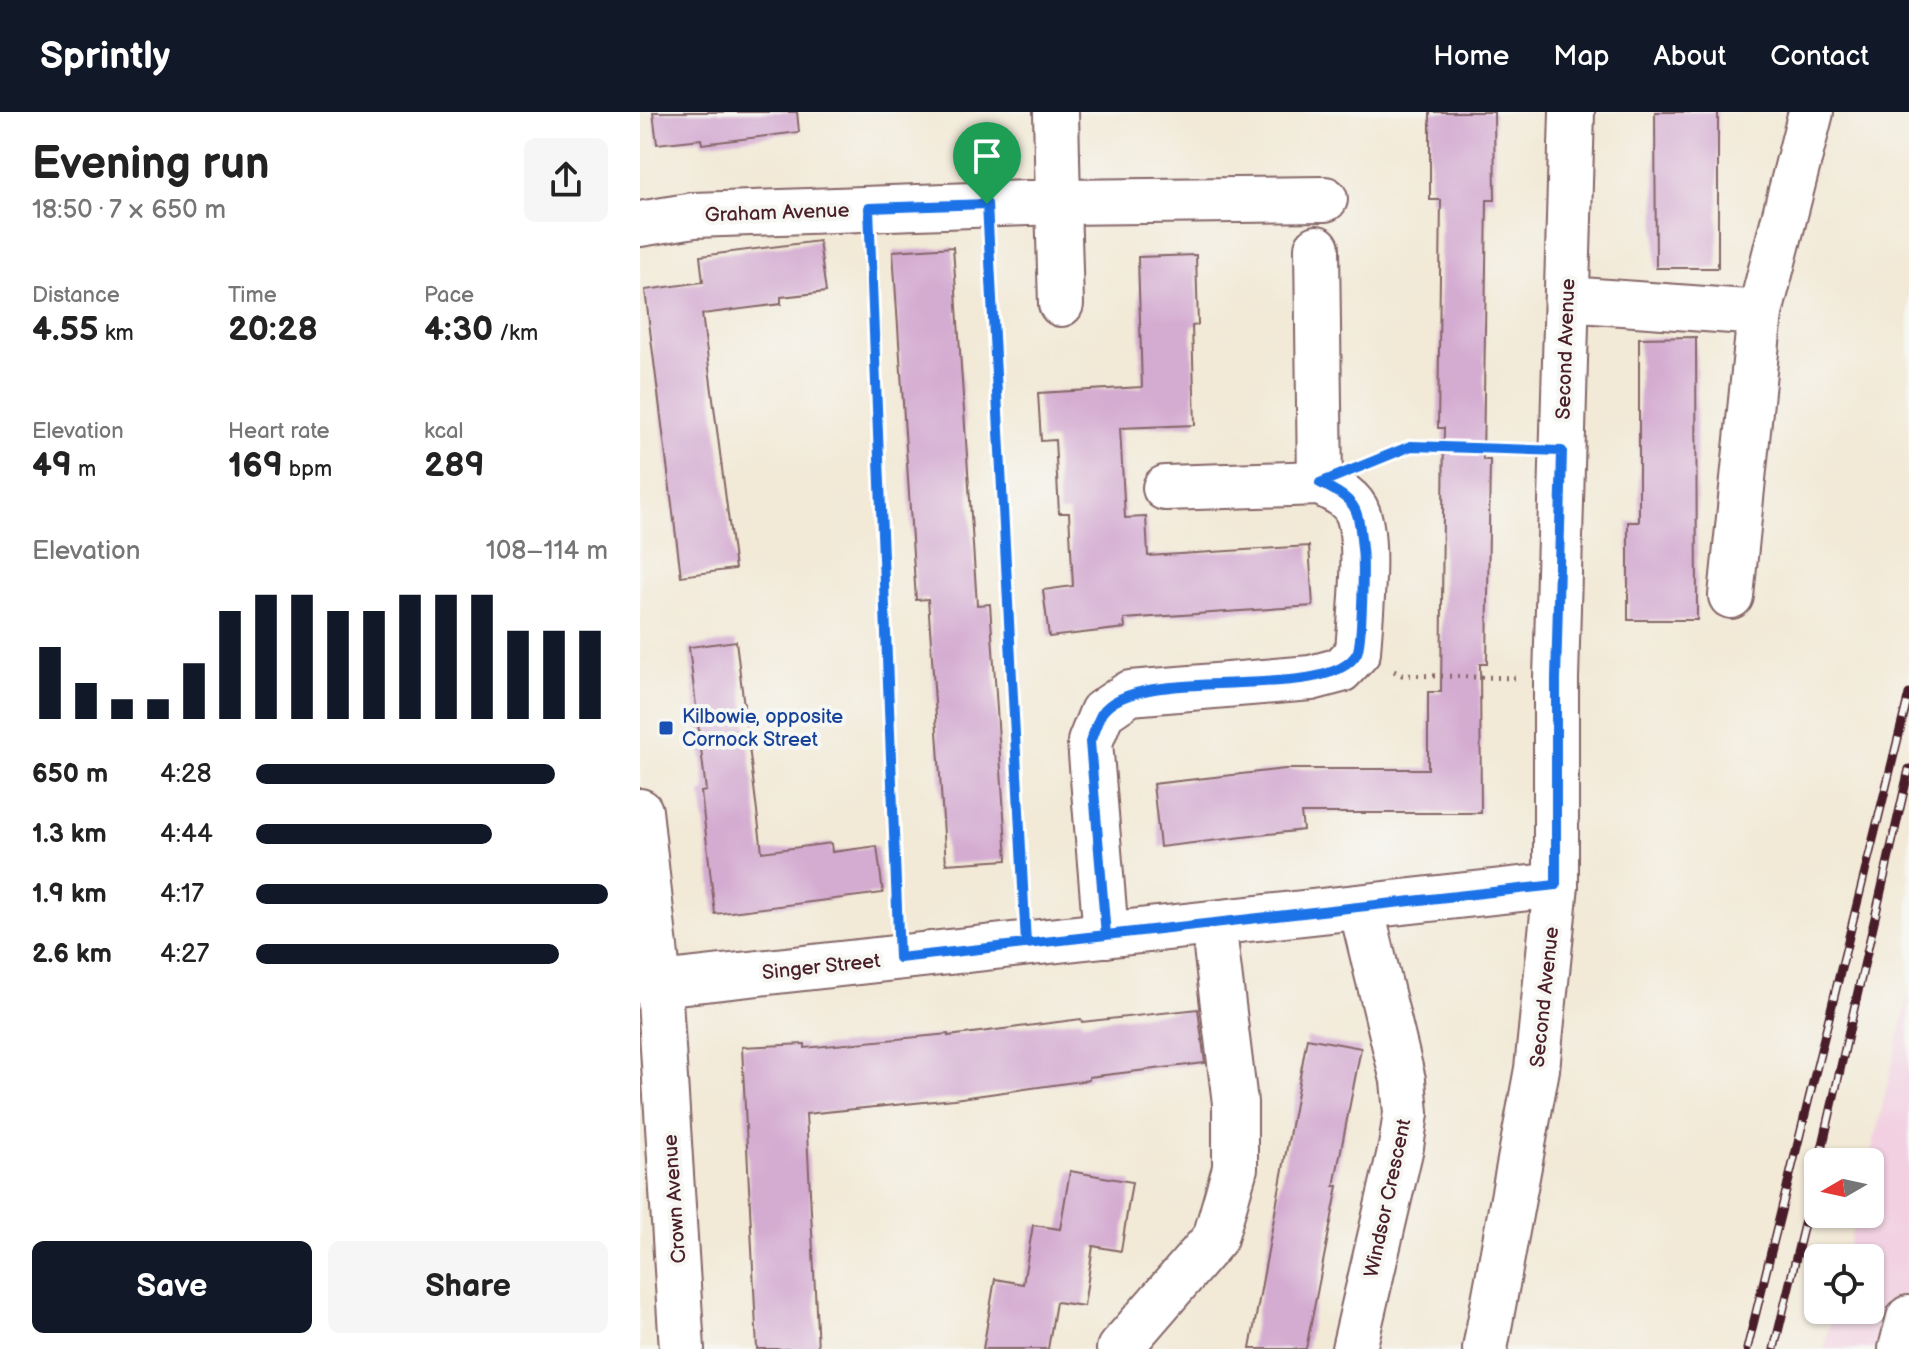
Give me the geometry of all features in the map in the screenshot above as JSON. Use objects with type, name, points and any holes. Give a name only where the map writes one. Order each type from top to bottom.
[{"type":"street","points":[[1056,112],[1061,304]]},
{"type":"street","name":"Second Avenue","points":[[1485,1349],[1537,1069],[1556,885],[1556,679],[1572,112]]},
{"type":"street","points":[[1731,596],[1760,313],[1811,112]]},
{"type":"street","name":"Graham Avenue","points":[[640,224],[694,215],[869,208],[1325,199]]},
{"type":"street","points":[[1317,248],[1320,483]]},
{"type":"street","points":[[1567,299],[1760,313]]},
{"type":"street","points":[[1106,935],[1090,742],[1102,712],[1130,693],[1311,678],[1341,670],[1358,652],[1363,557],[1358,512],[1342,494],[1320,483],[1165,488]]},
{"type":"street","name":"Crown Avenue","points":[[640,811],[682,1349]]},
{"type":"street","name":"Singer Street","points":[[652,970],[899,958],[1556,885]]},
{"type":"street","name":"Windsor Crescent","points":[[1354,1349],[1401,1147],[1406,1113],[1403,1080],[1361,907]]},
{"type":"street","points":[[1119,1349],[1215,1238],[1235,1168],[1235,1103],[1213,923]]},
{"type":"street","points":[[1901,1349],[1909,1318]]},
{"type":"path","points":[[987,204],[1026,944]]},
{"type":"path","points":[[869,208],[899,958]]},
{"type":"path","points":[[1320,483],[1411,446],[1562,451]]},
{"type":"path","points":[[1358,652],[1402,675],[1556,679]]},
{"type":"shaded area","points":[[1909,994],[1909,1349],[1824,1349],[1830,1324],[1884,1324],[1884,1244],[1849,1244],[1853,1228],[1884,1228],[1884,1148],[1872,1148]]},
{"type":"building","points":[[653,112],[797,112],[799,132],[702,144],[701,139],[657,144]]},
{"type":"building","points":[[1430,112],[1494,112],[1495,200],[1487,200],[1483,460],[1490,460],[1487,664],[1480,664],[1481,813],[1301,813],[1303,830],[1160,847],[1153,784],[1285,769],[1428,769],[1428,692],[1441,692],[1444,428],[1438,428],[1441,200],[1430,200]]},
{"type":"building","points":[[1655,112],[1718,112],[1718,268],[1656,268]]},
{"type":"building","points":[[819,241],[826,292],[781,297],[781,304],[702,314],[735,569],[681,576],[645,290],[703,282],[700,256]]},
{"type":"building","points":[[953,247],[977,605],[990,604],[1007,860],[946,864],[928,599],[916,600],[893,251]]},
{"type":"building","points":[[1196,255],[1198,325],[1192,326],[1195,425],[1120,428],[1125,518],[1146,517],[1148,556],[1309,546],[1313,606],[1124,619],[1125,628],[1049,637],[1043,590],[1073,586],[1069,513],[1059,513],[1055,440],[1041,441],[1038,393],[1142,387],[1138,257]]},
{"type":"building","points":[[1696,337],[1697,620],[1628,620],[1628,522],[1639,522],[1639,338]]},
{"type":"building","points":[[736,641],[762,852],[831,843],[832,852],[877,846],[883,893],[715,914],[701,792],[706,791],[689,647]]},
{"type":"building","points":[[1198,1009],[1205,1063],[1089,1077],[1089,1080],[954,1099],[806,1114],[818,1349],[757,1349],[742,1047],[805,1044],[805,1048]]},
{"type":"building","points":[[1307,1038],[1361,1048],[1334,1186],[1338,1186],[1306,1349],[1250,1349]]},
{"type":"building","points":[[1070,1171],[1132,1182],[1121,1251],[1093,1246],[1084,1306],[1056,1302],[1048,1349],[983,1349],[995,1279],[1023,1284],[1033,1225],[1060,1229]]},
{"type":"railway","points":[[1747,1349],[1909,694]]},
{"type":"railway","points":[[1822,1148],[1909,769]]},
{"type":"railway","points":[[1774,1349],[1804,1224]]},
{"type":"place","name":"Kilbowie, opposite Cornock Street","points":[[666,728]]},
{"type":"route","points":[[987,204],[869,208],[899,958],[1556,885],[1556,679],[1562,451],[1411,446],[1320,483],[1342,494],[1358,512],[1363,557],[1358,652],[1341,670],[1311,678],[1130,693],[1102,712],[1090,742],[1106,935],[1026,944],[1003,493],[987,204]]}]
